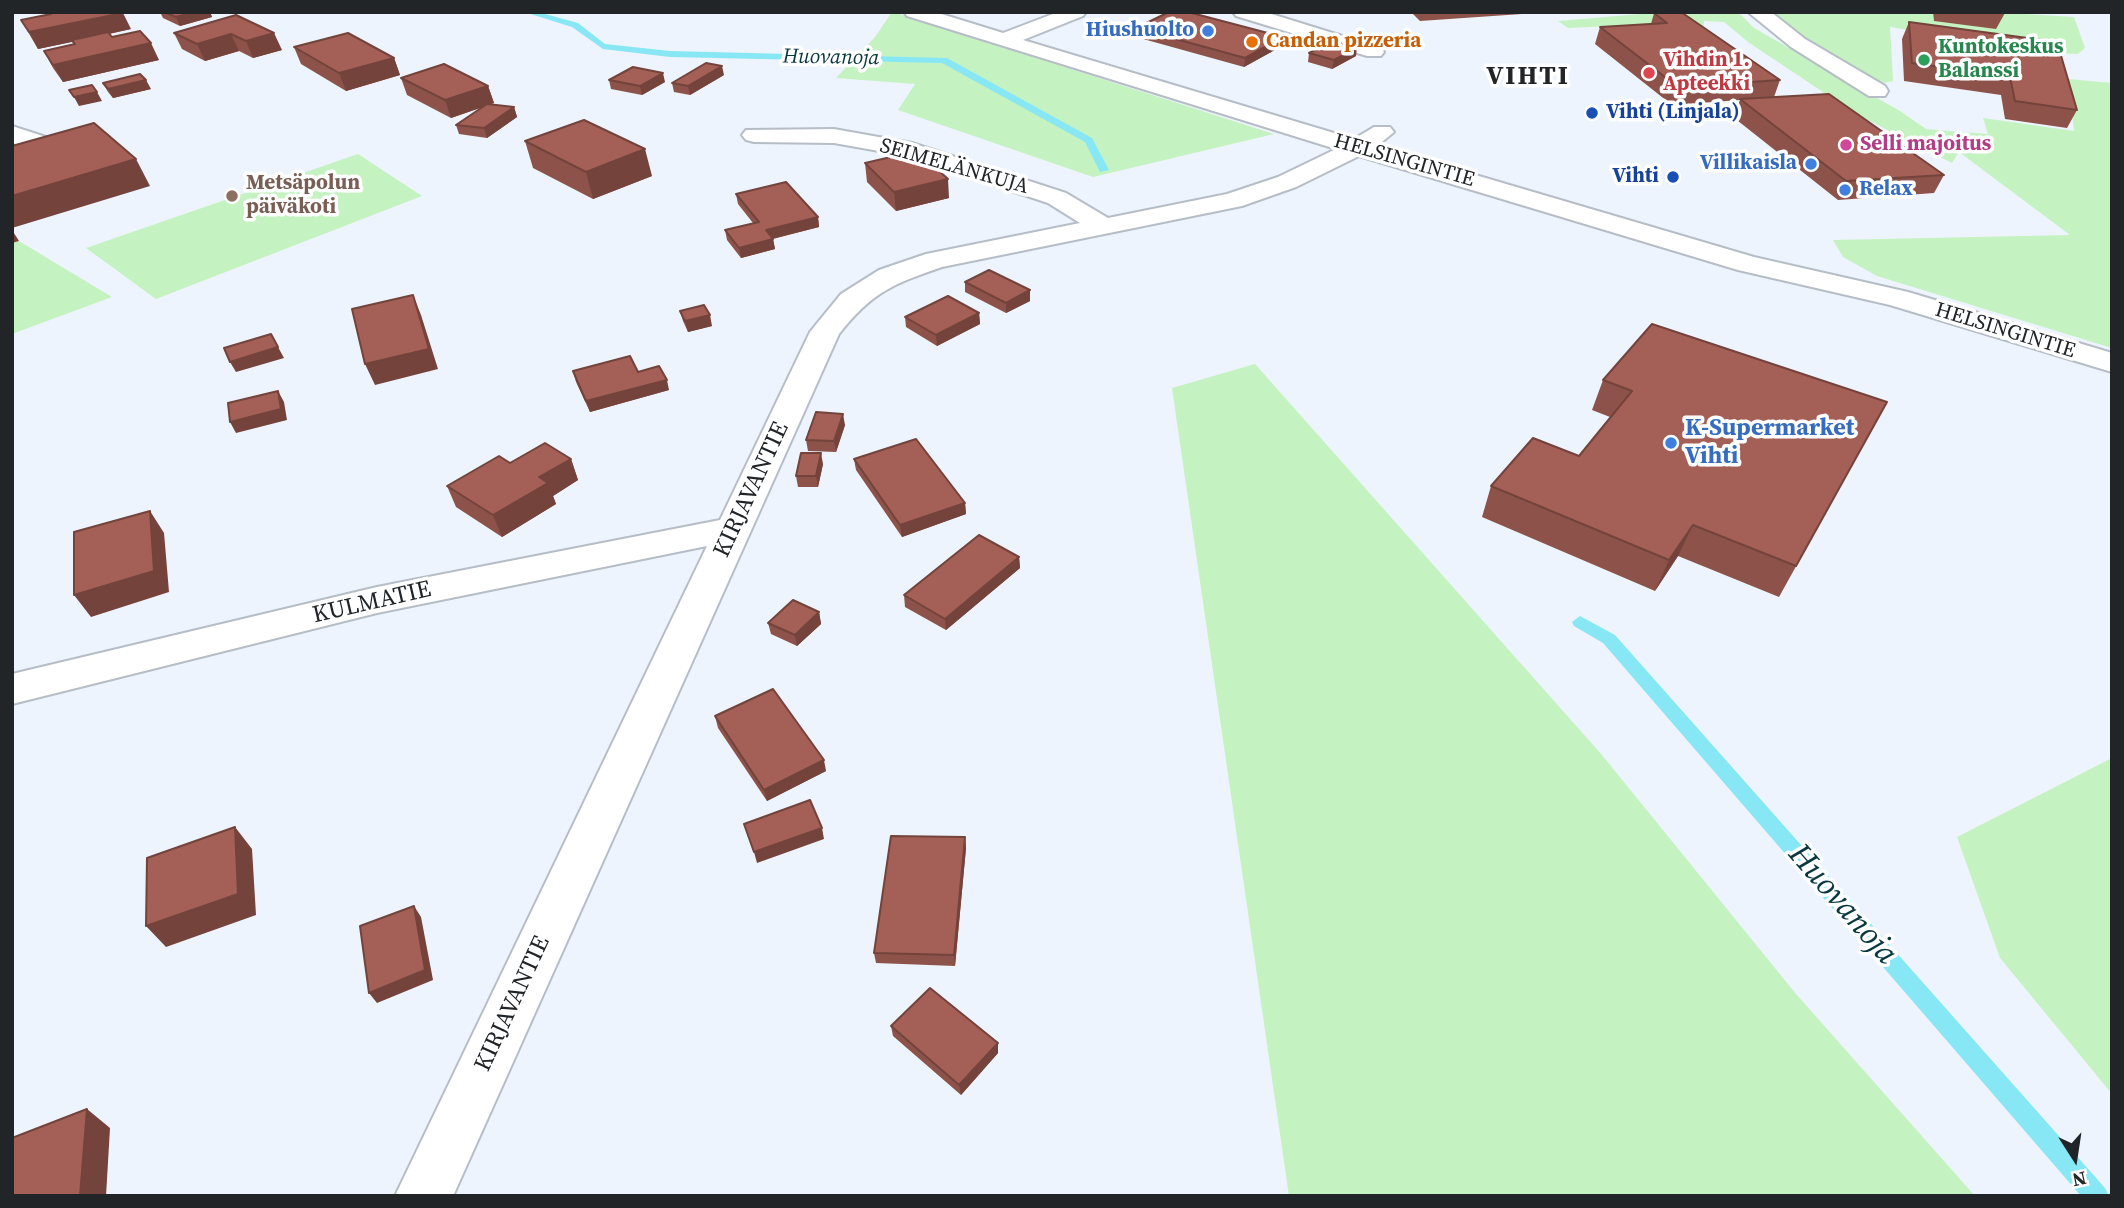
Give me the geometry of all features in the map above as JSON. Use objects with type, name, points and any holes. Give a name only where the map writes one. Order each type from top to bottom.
[{"type":"street","name":"HELSINGINTIE","points":[[914,12],[977,22],[1366,135],[1748,264],[1898,298],[2112,363]]},
{"type":"street","points":[[1032,21],[1076,12]]},
{"type":"street","points":[[1243,12],[1374,52]]},
{"type":"street","points":[[1758,12],[1798,43],[1877,91]]},
{"type":"street","name":"HELSINGINTIE","points":[[1005,31],[1032,21],[1310,111]]},
{"type":"street","points":[[12,133],[14,136],[41,143]]},
{"type":"street","name":"SEIMELÄNKUJA","points":[[754,135],[834,136],[912,150],[1057,198],[1104,227]]},
{"type":"street","name":"KIRJAVANTIE","points":[[424,1196],[825,332],[851,300],[889,276],[936,260],[1233,201],[1287,182],[1366,135]]},
{"type":"street","name":"KULMATIE","points":[[12,690],[377,600],[734,529]]},
{"type":"green space","points":[[892,12],[1274,134],[1093,177],[898,110],[915,84],[836,78],[875,37]]},
{"type":"green space","points":[[1664,12],[1738,12],[1754,28],[1900,111],[1926,129],[1988,134],[1983,118],[2074,131],[2068,79],[2112,83],[2112,348],[1877,276],[1843,257],[1833,240],[2070,235],[1959,152],[1952,163],[1856,114],[1748,42],[1724,22],[1704,21],[1703,33],[1674,23],[1568,28],[1558,21]]},
{"type":"green space","points":[[1766,12],[1933,12],[1935,21],[1993,12],[2074,17],[2085,48],[2078,54],[2049,53],[1890,27],[1893,81],[1883,83],[1826,56]]},
{"type":"green space","points":[[358,154],[422,196],[156,299],[86,248]]},
{"type":"green space","points":[[19,241],[112,297],[12,334],[12,243]]},
{"type":"green space","points":[[1255,364],[1602,755],[1796,994],[1975,1196],[1289,1196],[1172,388]]},
{"type":"green space","points":[[2112,758],[2112,1094],[2000,958],[1957,837]]},
{"type":"building","points":[[50,12],[123,13],[29,32],[21,20],[51,14]]},
{"type":"building","points":[[164,12],[194,12],[176,17]]},
{"type":"building","points":[[1169,12],[1188,12],[1283,37],[1245,58],[1136,28]]},
{"type":"building","points":[[1681,12],[1780,80],[1678,87],[1600,27],[1667,23],[1654,13]]},
{"type":"building","points":[[236,15],[274,33],[246,41],[231,34],[197,44],[174,33]]},
{"type":"building","points":[[1909,22],[2057,42],[2077,110],[2015,101],[2010,77],[1912,63]]},
{"type":"building","points":[[140,31],[151,43],[53,65],[44,51],[75,44],[72,40],[108,32],[112,37]]},
{"type":"building","points":[[348,33],[394,58],[339,73],[294,47]]},
{"type":"building","points":[[1333,41],[1357,48],[1334,60],[1309,53]]},
{"type":"building","points":[[706,63],[722,66],[688,86],[672,83]]},
{"type":"building","points":[[444,64],[488,86],[445,100],[401,78]]},
{"type":"building","points":[[633,67],[663,73],[640,86],[609,80]]},
{"type":"building","points":[[140,74],[146,80],[108,89],[103,83]]},
{"type":"building","points":[[92,85],[97,92],[74,97],[69,90]]},
{"type":"building","points":[[1829,94],[1944,175],[1846,181],[1740,99]]},
{"type":"building","points":[[487,104],[514,107],[484,128],[456,125]]},
{"type":"building","points":[[584,120],[645,149],[586,172],[525,141]]},
{"type":"building","points":[[94,123],[136,159],[12,196],[12,146]]},
{"type":"building","points":[[917,151],[948,179],[894,192],[865,163]]},
{"type":"building","points":[[786,182],[818,217],[766,230],[773,239],[739,248],[725,230],[759,222],[736,194]]},
{"type":"building","points":[[989,270],[1030,290],[1006,303],[965,282]]},
{"type":"building","points":[[413,295],[429,349],[365,364],[352,309]]},
{"type":"building","points":[[948,296],[979,313],[936,335],[905,317]]},
{"type":"building","points":[[704,305],[710,315],[685,321],[680,311]]},
{"type":"building","points":[[1652,324],[1887,402],[1796,566],[1693,525],[1669,560],[1491,486],[1533,438],[1579,456],[1632,391],[1603,380]]},
{"type":"building","points":[[271,334],[278,347],[230,362],[224,348]]},
{"type":"building","points":[[630,356],[638,372],[659,366],[667,380],[586,401],[573,371]]},
{"type":"building","points":[[278,391],[281,409],[230,422],[228,403]]},
{"type":"building","points":[[816,412],[843,414],[834,441],[806,440]]},
{"type":"building","points":[[916,439],[965,503],[900,525],[854,459]]},
{"type":"building","points":[[545,443],[571,459],[539,477],[548,483],[493,515],[447,486],[499,456],[510,463]]},
{"type":"building","points":[[801,453],[821,453],[816,476],[796,476]]},
{"type":"building","points":[[150,511],[154,571],[74,595],[74,532]]},
{"type":"building","points":[[979,535],[1019,557],[945,619],[904,595]]},
{"type":"building","points":[[793,600],[819,612],[795,635],[768,623]]},
{"type":"building","points":[[773,689],[824,760],[764,790],[715,716]]},
{"type":"building","points":[[810,800],[822,828],[754,852],[744,824]]},
{"type":"building","points":[[235,827],[238,894],[146,926],[147,858]]},
{"type":"building","points":[[891,836],[965,837],[954,955],[874,953]]},
{"type":"building","points":[[414,906],[425,970],[369,993],[360,926]]},
{"type":"building","points":[[930,988],[998,1043],[959,1085],[891,1026]]},
{"type":"building","points":[[87,1109],[80,1196],[12,1196],[12,1138]]},
{"type":"waterway","name":"Huovanoja","points":[[528,12],[575,25],[603,46],[670,54],[944,60],[1089,140],[1104,170]]},
{"type":"waterway","name":"Huovanoja","points":[[1580,622],[1609,639],[2097,1196]]},
{"type":"place","name":"Hiushuolto","points":[[1208,31]]},
{"type":"place","name":"Candan pizzeria","points":[[1252,42]]},
{"type":"place","name":"Kuntokeskus Balanssi","points":[[1924,60]]},
{"type":"place","name":"Vihdin 1. Apteekki","points":[[1649,73]]},
{"type":"place","name":"Vihti (Linjala)","points":[[1592,113]]},
{"type":"place","name":"Selli majoitus","points":[[1846,145]]},
{"type":"place","name":"Villikaisla","points":[[1811,164]]},
{"type":"place","name":"Vihti","points":[[1673,177]]},
{"type":"place","name":"Relax","points":[[1845,190]]},
{"type":"place","name":"Metsäpolun päiväkoti","points":[[232,196]]},
{"type":"place","name":"K-Supermarket Vihti","points":[[1671,443]]},
{"type":"district","name":"VIHTI","points":[[1528,77]]}]
